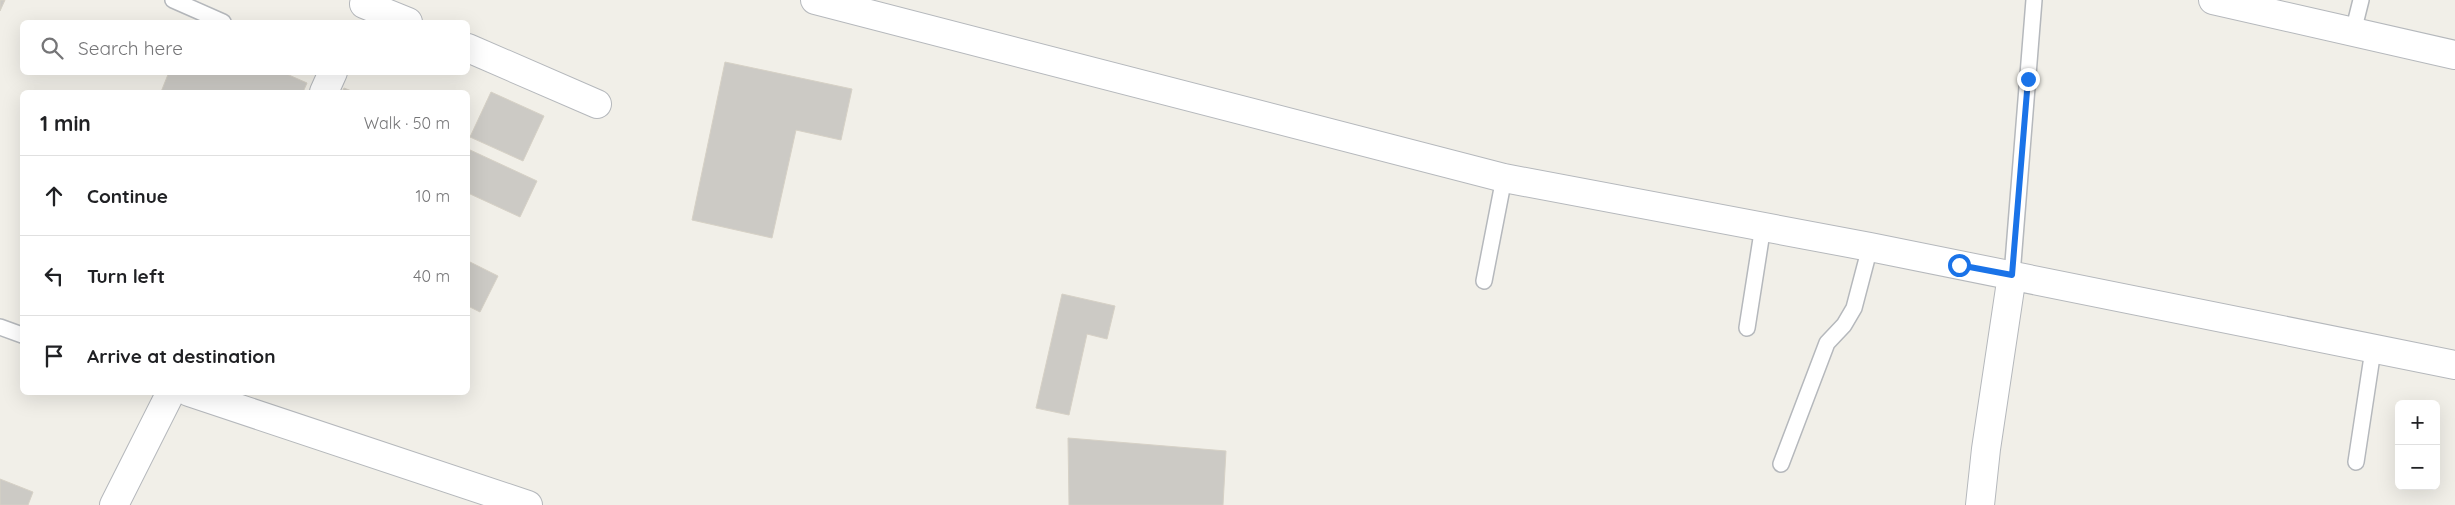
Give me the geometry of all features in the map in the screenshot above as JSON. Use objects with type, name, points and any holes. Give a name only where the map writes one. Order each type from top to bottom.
[{"type":"street","points":[[815,0],[1504,178],[1764,226],[2455,365]]},
{"type":"street","points":[[2213,0],[2264,6],[2353,32],[2455,55]]},
{"type":"street","points":[[362,9],[401,20]]},
{"type":"street","points":[[470,49],[597,104]]},
{"type":"street","points":[[325,90],[332,75]]},
{"type":"street","points":[[1980,505],[1986,449],[2012,275]]},
{"type":"street","points":[[114,505],[169,395]]},
{"type":"street","points":[[198,395],[528,505]]},
{"type":"lane","points":[[173,0],[218,20]]},
{"type":"lane","points":[[2012,275],[2034,0]]},
{"type":"lane","points":[[2353,32],[2361,0]]},
{"type":"lane","points":[[1484,281],[1504,178]]},
{"type":"lane","points":[[1747,328],[1764,226]]},
{"type":"lane","points":[[1781,464],[1827,343],[1844,325],[1854,308],[1870,247]]},
{"type":"lane","points":[[0,327],[20,334]]},
{"type":"lane","points":[[2356,462],[2373,350]]},
{"type":"building","points":[[0,0],[5,0],[0,11]]},
{"type":"building","points":[[725,62],[852,89],[841,140],[796,130],[772,238],[692,220]]},
{"type":"building","points":[[168,75],[289,75],[307,83],[304,90],[162,90]]},
{"type":"building","points":[[491,92],[544,116],[523,161],[470,137]]},
{"type":"building","points":[[470,150],[537,181],[520,217],[470,194]]},
{"type":"building","points":[[470,262],[498,276],[480,312],[470,307]]},
{"type":"building","points":[[1062,294],[1115,306],[1107,339],[1087,334],[1069,415],[1036,408]]},
{"type":"building","points":[[1068,438],[1226,451],[1223,505],[1069,505]]},
{"type":"building","points":[[0,479],[33,492],[28,505],[0,505]]},
{"type":"route","points":[[1959,265],[2012,275],[2028,79]]}]
